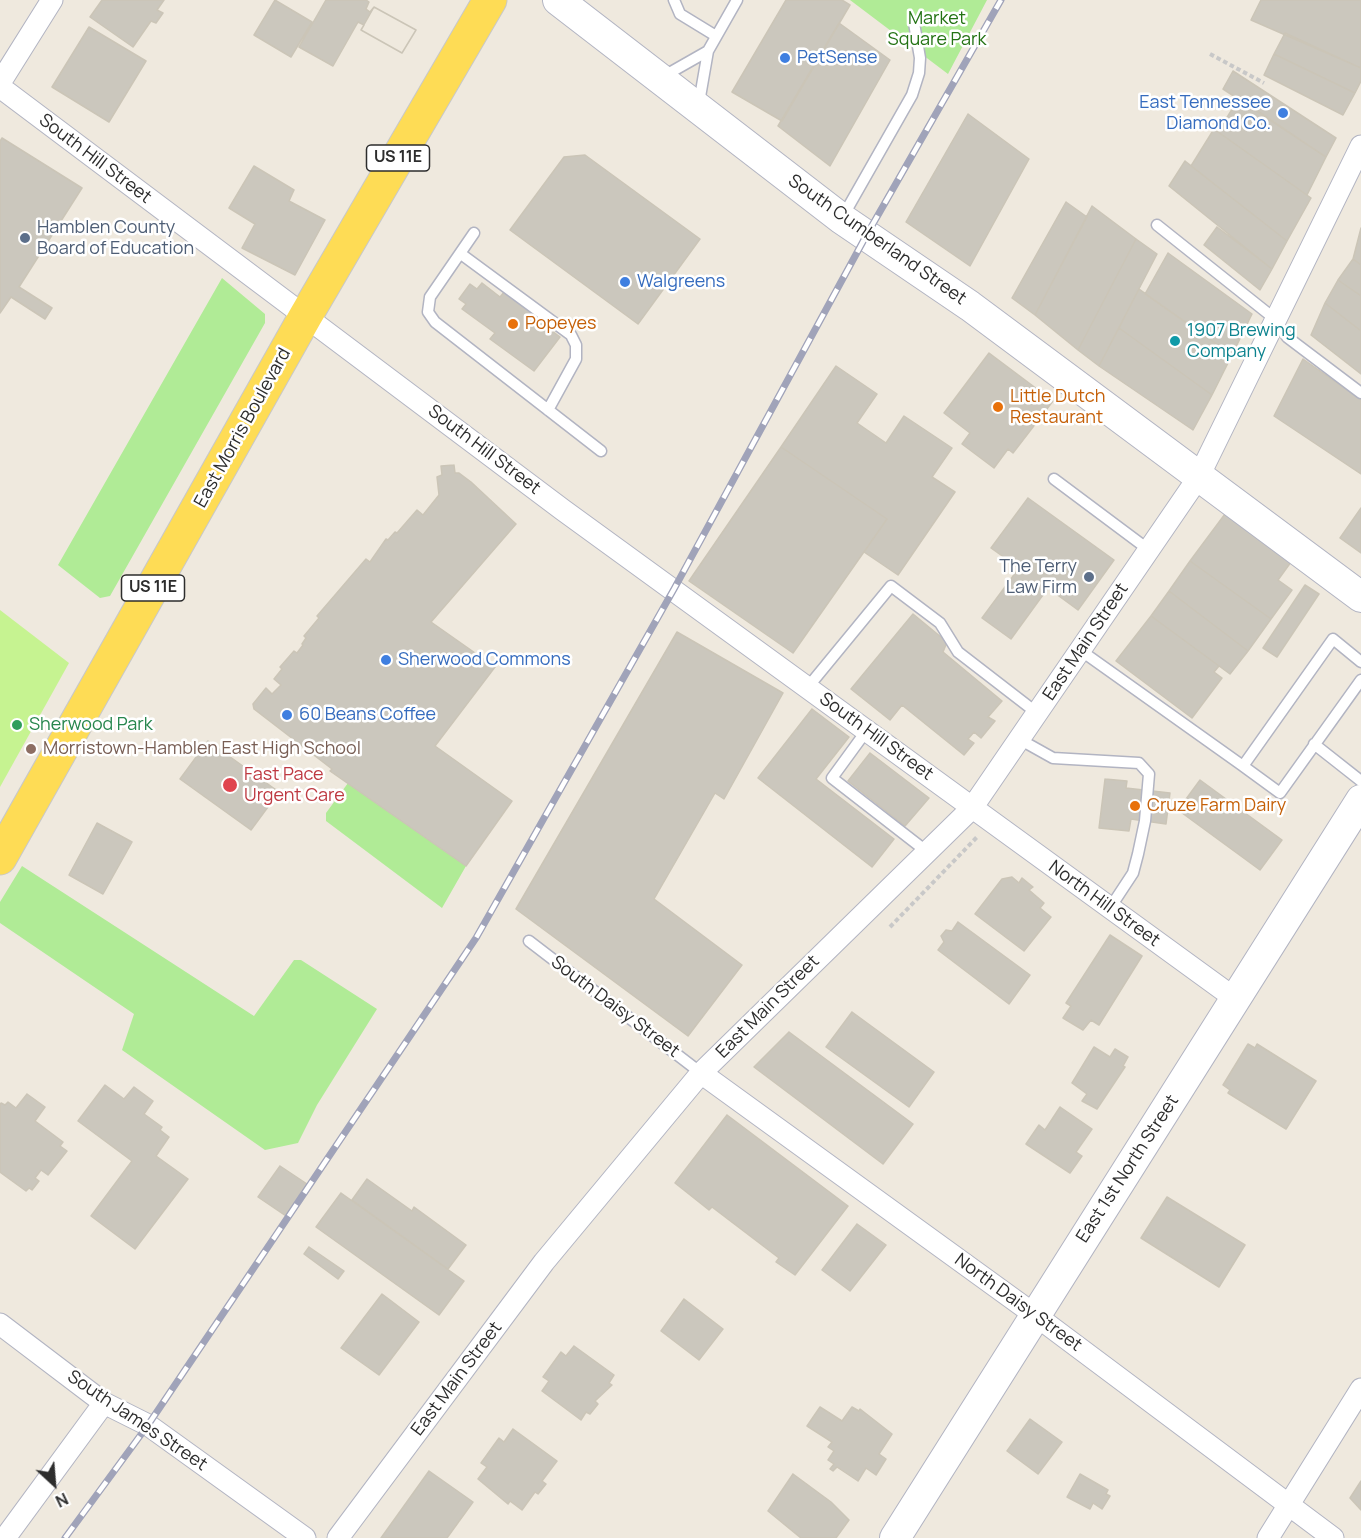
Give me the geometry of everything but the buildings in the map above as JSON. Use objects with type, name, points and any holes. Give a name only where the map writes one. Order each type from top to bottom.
[{"type":"main road","name":"East Morris Boulevard","points":[[0,858],[305,317],[490,0]]},
{"type":"main road","name":"South Cumberland Street","points":[[558,0],[842,219],[970,306],[1198,478],[1361,597]]},
{"type":"main road","name":"East 1st North Street","points":[[895,1538],[1237,1000],[1361,800]]},
{"type":"street","points":[[0,85],[52,0]]},
{"type":"street","name":"South Hill Street","points":[[0,85],[563,510],[867,729],[972,808]]},
{"type":"street","name":"East Main Street","points":[[338,1538],[544,1262],[701,1073],[972,808],[1198,478],[1361,146]]},
{"type":"street","name":"North Hill Street","points":[[972,808],[1237,1000]]},
{"type":"street","name":"North Daisy Street","points":[[701,1073],[1035,1315],[1332,1538]]},
{"type":"street","name":"South James Street","points":[[0,1324],[104,1403],[148,1425],[305,1538]]},
{"type":"street","points":[[1268,1538],[1361,1389]]},
{"type":"street","points":[[5,1538],[104,1403]]},
{"type":"lane","points":[[674,0],[680,14],[716,36]]},
{"type":"lane","points":[[706,113],[700,97],[708,51],[737,0]]},
{"type":"lane","points":[[842,219],[912,95],[919,73],[920,58],[914,23]]},
{"type":"lane","points":[[660,78],[678,70],[708,51]]},
{"type":"lane","points":[[1157,225],[1275,319],[1287,337],[1361,393]]},
{"type":"lane","points":[[474,233],[430,297],[428,312],[435,322],[601,451]]},
{"type":"lane","points":[[461,254],[571,335],[576,345],[576,359],[548,410]]},
{"type":"lane","points":[[1054,479],[1149,550]]},
{"type":"lane","points":[[808,687],[891,586],[940,623],[958,652],[1037,713]]},
{"type":"lane","points":[[1243,766],[1333,639],[1361,662]]},
{"type":"lane","points":[[1080,650],[1280,794],[1361,680]]},
{"type":"lane","points":[[867,729],[832,778],[926,851]]},
{"type":"lane","points":[[1019,739],[1053,758],[1139,763],[1149,774],[1145,821],[1133,873],[1110,908]]},
{"type":"lane","points":[[1314,744],[1361,781]]},
{"type":"lane","name":"South Daisy Street","points":[[529,941],[701,1073]]},
{"type":"path","points":[[1210,54],[1264,83]]},
{"type":"path","points":[[890,927],[979,836]]},
{"type":"green space","name":"Market Square Park","points":[[850,0],[987,0],[948,74]]},
{"type":"green space","points":[[222,278],[265,314],[265,323],[110,596],[100,598],[58,565]]},
{"type":"green space","name":"Sherwood Park","points":[[0,610],[69,663],[0,787]]},
{"type":"green space","points":[[348,783],[466,866],[442,908],[326,821],[326,813]]},
{"type":"green space","points":[[22,866],[254,1016],[294,960],[301,960],[377,1009],[317,1105],[298,1143],[265,1150],[122,1050],[134,1014],[0,923],[0,902]]},
{"type":"railway","points":[[65,1538],[148,1425],[476,938],[674,589],[866,236],[1001,0]]},
{"type":"place","name":"PetSense","points":[[785,58]]},
{"type":"place","name":"East Tennessee Diamond Co.","points":[[1283,113]]},
{"type":"place","name":"Hamblen County Board of Education","points":[[25,238]]},
{"type":"place","name":"Walgreens","points":[[625,282]]},
{"type":"place","name":"Popeyes","points":[[513,324]]},
{"type":"place","name":"1907 Brewing Company","points":[[1175,341]]},
{"type":"place","name":"Little Dutch Restaurant","points":[[998,407]]},
{"type":"place","name":"The Terry Law Firm","points":[[1089,577]]},
{"type":"place","name":"Sherwood Commons","points":[[386,660]]},
{"type":"place","name":"60 Beans Coffee","points":[[287,715]]},
{"type":"place","name":"Sherwood Park","points":[[17,725]]},
{"type":"place","name":"Morristown-Hamblen East High School","points":[[31,749]]},
{"type":"place","name":"Fast Pace Urgent Care","points":[[230,785]]},
{"type":"place","name":"Cruze Farm Dairy","points":[[1135,806]]}]
